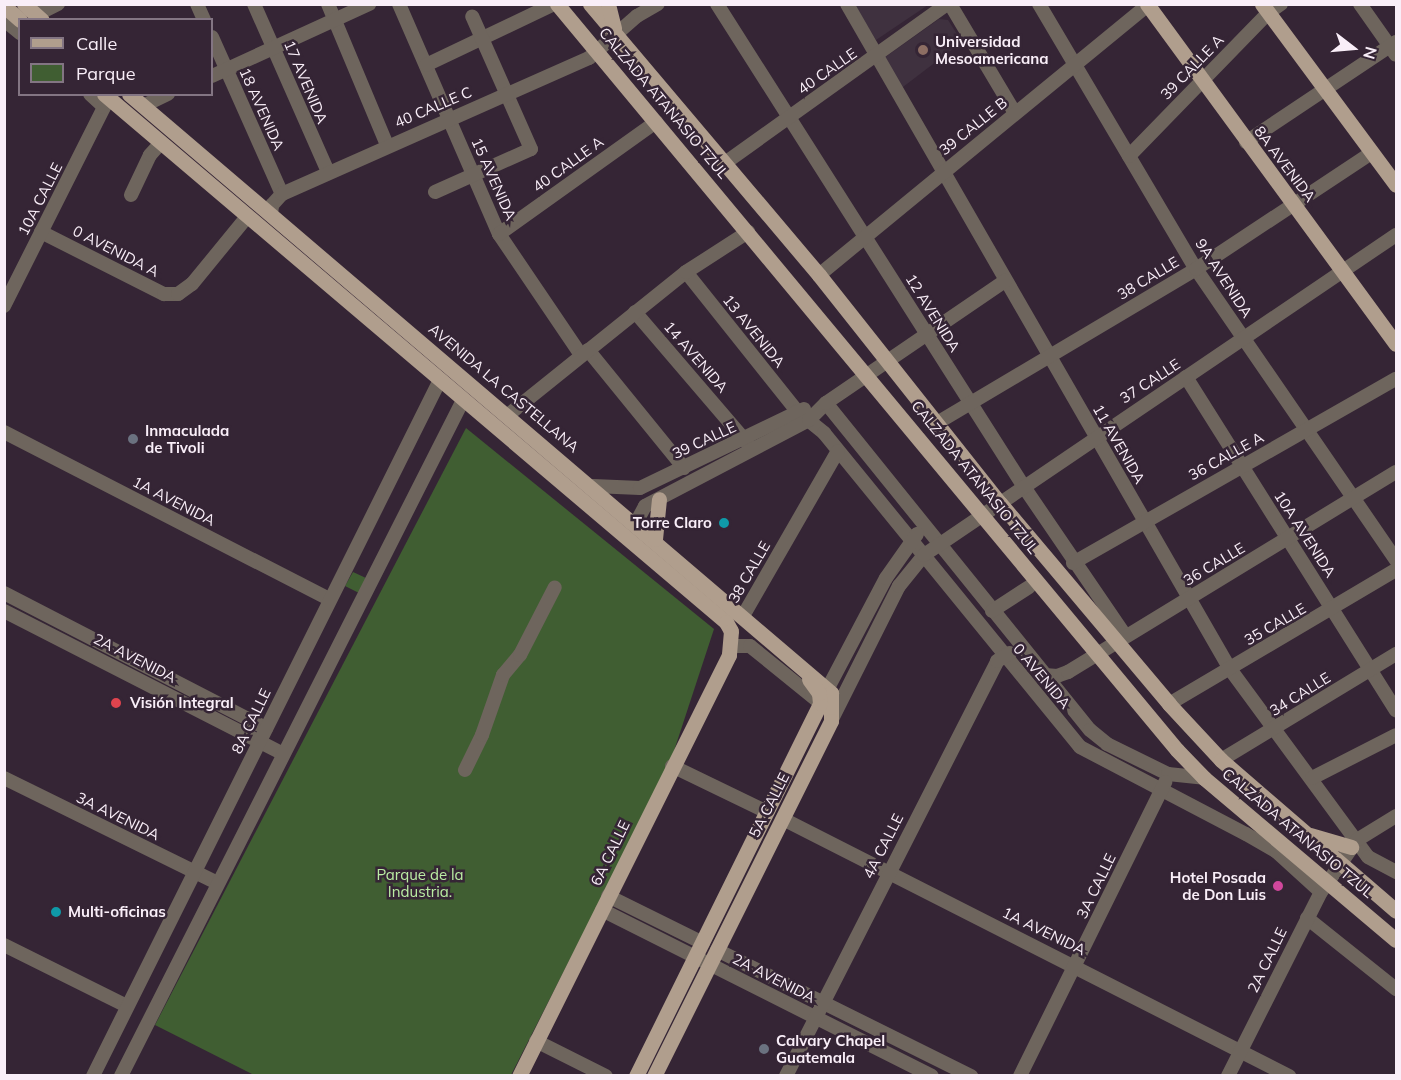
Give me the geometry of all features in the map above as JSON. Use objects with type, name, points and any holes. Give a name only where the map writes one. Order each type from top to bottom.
[{"type":"main road","name":"CALZADA ATANASIO TZUL","points":[[556,4],[868,374],[1095,653],[1204,778],[1324,886],[1396,940]]},
{"type":"main road","name":"CALZADA ATANASIO TZUL","points":[[590,4],[819,274],[1000,503],[1121,637],[1168,704],[1221,760],[1396,911]]},
{"type":"main road","points":[[608,4],[616,34]]},
{"type":"main road","name":"8A AVENIDA","points":[[1148,5],[1201,82],[1396,344]]},
{"type":"main road","points":[[4,6],[18,18]]},
{"type":"main road","points":[[1270,7],[1325,91],[1371,153],[1394,177]]},
{"type":"main road","name":"AVENIDA LA CASTELLANA","points":[[131,96],[636,523],[798,664],[820,695]]},
{"type":"main road","points":[[104,101],[157,141],[462,402],[726,622],[732,634],[731,646]]},
{"type":"main road","points":[[271,215],[278,245]]},
{"type":"main road","points":[[439,382],[459,383],[499,408]]},
{"type":"main road","points":[[462,402],[499,408]]},
{"type":"main road","points":[[655,540],[659,499]]},
{"type":"main road","points":[[623,538],[633,536],[636,523]]},
{"type":"main road","name":"6A CALLE","points":[[519,1076],[731,646]]},
{"type":"main road","points":[[820,695],[834,701],[831,721]]},
{"type":"main road","name":"5A CALLE","points":[[654,1076],[710,964],[710,946],[820,695]]},
{"type":"main road","name":"5A CALLE","points":[[636,1076],[695,957],[710,946],[783,819],[831,721]]},
{"type":"main road","points":[[1304,833],[1354,843]]},
{"type":"street","points":[[34,13],[58,4]]},
{"type":"street","points":[[197,4],[203,18]]},
{"type":"street","name":"17 AVENIDA","points":[[254,4],[328,172]]},
{"type":"street","points":[[328,4],[387,145]]},
{"type":"street","points":[[213,76],[369,4]]},
{"type":"street","name":"15 AVENIDA","points":[[399,4],[499,234],[584,352],[684,468]]},
{"type":"street","points":[[426,65],[556,4]]},
{"type":"street","points":[[616,34],[658,4]]},
{"type":"street","name":"12 AVENIDA","points":[[717,4],[866,236],[970,404],[1121,637]]},
{"type":"street","name":"11 AVENIDA","points":[[847,4],[942,174],[1230,669],[1312,778],[1354,843],[1368,857],[1396,872]]},
{"type":"street","points":[[948,4],[1015,113]]},
{"type":"street","name":"40 CALLE","points":[[725,163],[948,4]]},
{"type":"street","name":"9A AVENIDA","points":[[1039,4],[1196,269],[1396,560]]},
{"type":"street","points":[[1246,142],[1394,48],[1360,4]]},
{"type":"street","name":"39 CALLE B","points":[[819,274],[1148,5]]},
{"type":"street","name":"39 CALLE A","points":[[1129,156],[1270,7]]},
{"type":"street","points":[[435,192],[531,149],[472,16]]},
{"type":"street","points":[[4,20],[18,31]]},
{"type":"street","name":"40 CALLE C","points":[[282,194],[597,51],[616,34]]},
{"type":"street","name":"18 AVENIDA","points":[[213,39],[282,194]]},
{"type":"street","points":[[142,106],[164,96]]},
{"type":"street","name":"10A CALLE","points":[[4,306],[104,101]]},
{"type":"street","name":"40 CALLE A","points":[[499,234],[656,122]]},
{"type":"street","points":[[131,195],[157,141]]},
{"type":"street","name":"38 CALLE","points":[[937,423],[1196,269],[1371,153]]},
{"type":"street","points":[[271,215],[272,205],[282,194]]},
{"type":"street","name":"0 AVENIDA A","points":[[41,232],[164,294],[178,294],[192,284],[246,218]]},
{"type":"street","points":[[499,408],[584,352],[686,272],[748,232]]},
{"type":"street","name":"37 CALLE","points":[[924,555],[1396,236]]},
{"type":"street","name":"13 AVENIDA","points":[[686,272],[797,411]]},
{"type":"street","name":"39 CALLE","points":[[636,523],[645,506],[755,451],[809,420],[826,404],[868,374],[1005,281]]},
{"type":"street","name":"14 AVENIDA","points":[[635,312],[755,451]]},
{"type":"street","name":"10A AVENIDA","points":[[1185,377],[1396,710]]},
{"type":"street","name":"36 CALLE A","points":[[1073,563],[1144,520],[1396,379]]},
{"type":"street","name":"8A CALLE","points":[[93,1076],[439,382]]},
{"type":"street","points":[[121,1076],[282,753],[462,402]]},
{"type":"street","name":"39 CALLE","points":[[593,486],[633,489],[745,440],[797,411],[826,404]]},
{"type":"street","name":"0 AVENIDA","points":[[826,404],[992,611],[1097,737],[1168,774],[1204,778]]},
{"type":"street","name":"0 AVENIDA","points":[[797,411],[809,420],[838,451],[1003,656],[1080,747],[1276,852],[1324,886]]},
{"type":"street","name":"1A AVENIDA","points":[[4,432],[329,599]]},
{"type":"street","name":"38 CALLE","points":[[742,616],[838,451]]},
{"type":"street","points":[[858,475],[873,462]]},
{"type":"street","name":"36 CALLE","points":[[1045,675],[1056,676],[1068,672],[1121,637],[1190,598],[1396,472]]},
{"type":"street","name":"5A CALLE","points":[[820,695],[910,539],[926,528]]},
{"type":"street","name":"5A CALLE","points":[[831,721],[899,586],[924,555]]},
{"type":"street","name":"35 CALLE","points":[[1168,704],[1334,609],[1396,570]]},
{"type":"street","points":[[992,611],[1029,586]]},
{"type":"street","points":[[465,770],[482,735],[503,675],[520,655],[555,587]]},
{"type":"street","name":"2A AVENIDA","points":[[4,593],[263,734],[282,753]]},
{"type":"street","name":"2A AVENIDA","points":[[4,611],[263,734]]},
{"type":"street","points":[[731,646],[750,646],[820,695]]},
{"type":"street","points":[[1003,656],[1027,652]]},
{"type":"street","name":"34 CALLE","points":[[1221,760],[1396,654]]},
{"type":"street","name":"4A CALLE","points":[[786,1076],[888,872],[1003,656]]},
{"type":"street","points":[[1312,778],[1396,735]]},
{"type":"street","points":[[672,766],[767,812]]},
{"type":"street","name":"3A CALLE","points":[[1020,1076],[1168,774]]},
{"type":"street","name":"3A AVENIDA","points":[[4,778],[217,883]]},
{"type":"street","points":[[1354,843],[1396,816]]},
{"type":"street","name":"1A AVENIDA","points":[[783,819],[1075,965],[1289,1076]]},
{"type":"street","name":"2A CALLE","points":[[1228,1076],[1324,886],[1354,843]]},
{"type":"street","name":"2A AVENIDA","points":[[608,896],[971,1076]]},
{"type":"street","name":"2A AVENIDA","points":[[602,910],[932,1076]]},
{"type":"street","points":[[1307,918],[1396,989]]},
{"type":"street","points":[[4,945],[128,1006]]},
{"type":"street","points":[[536,1041],[606,1076]]},
{"type":"shaded area","name":"Universidad Mesoamericana","points":[[854,5],[928,5],[876,40]]},
{"type":"shaded area","name":"Universidad Mesoamericana","points":[[939,19],[948,20],[962,42],[899,90],[884,58]]},
{"type":"green space","name":"Parque de la Industria.","points":[[466,428],[714,629],[670,763],[511,1075],[254,1075],[155,1025]]},
{"type":"green space","points":[[353,572],[366,578],[359,593],[345,586]]},
{"type":"place","name":"Universidad Mesoamericana","points":[[923,50]]},
{"type":"place","name":"Inmaculada de Tivoli","points":[[133,439]]},
{"type":"place","name":"Torre Claro","points":[[724,523]]},
{"type":"place","name":"Visión Integral","points":[[116,703]]},
{"type":"place","name":"Hotel Posada de Don Luis","points":[[1278,886]]},
{"type":"place","name":"Multi-oficinas","points":[[56,912]]},
{"type":"place","name":"Calvary Chapel Guatemala","points":[[764,1049]]}]
